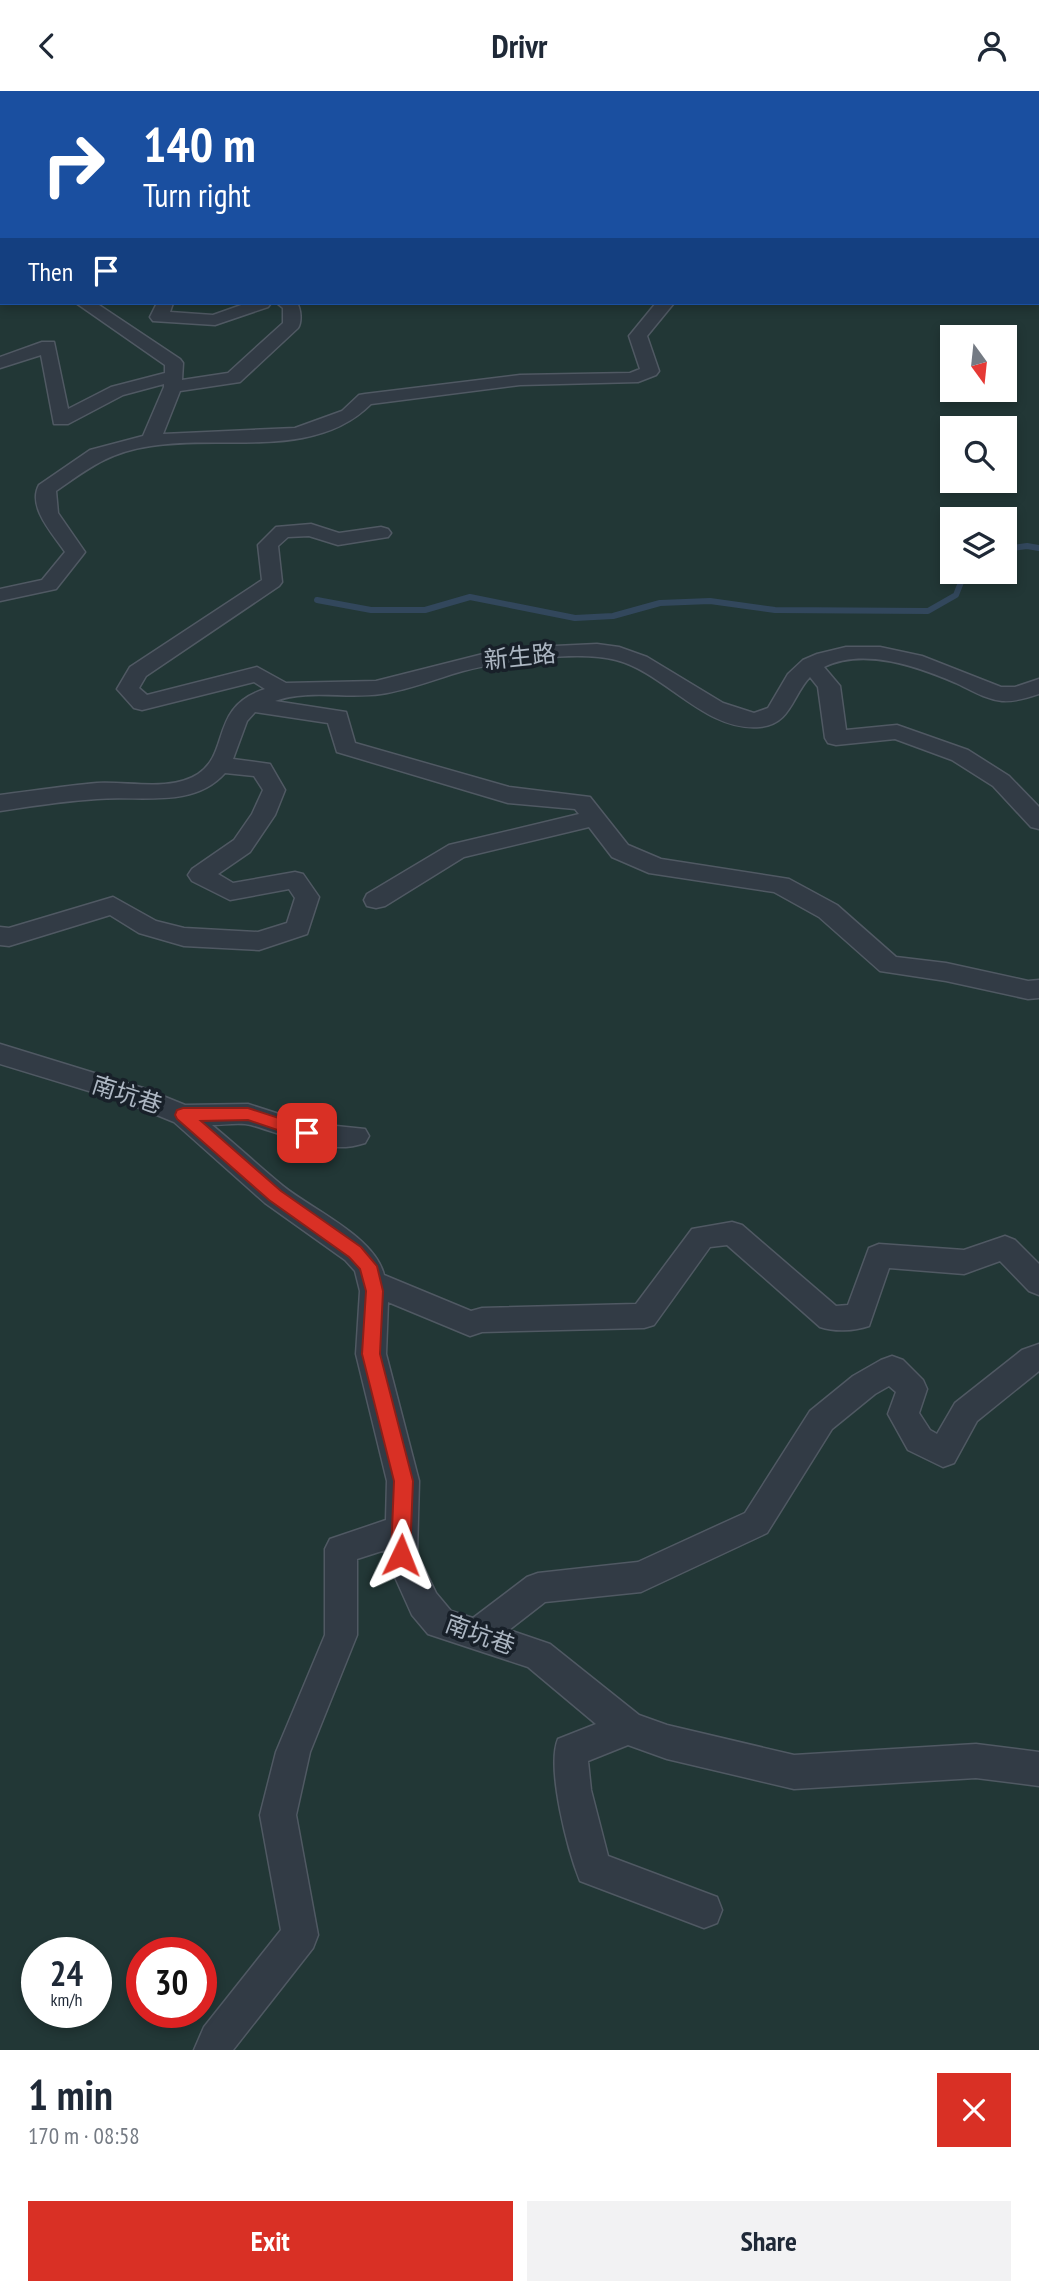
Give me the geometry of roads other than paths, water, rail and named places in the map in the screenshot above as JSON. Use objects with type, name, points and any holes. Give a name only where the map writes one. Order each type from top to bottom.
[{"type":"street","points":[[88,305],[174,363],[173,382],[151,440]]},
{"type":"street","points":[[163,305],[159,317],[215,320],[256,305]]},
{"type":"street","points":[[173,382],[234,378],[292,324],[289,305]]},
{"type":"street","points":[[0,595],[49,585],[75,552],[48,513],[46,489],[97,454],[151,440],[297,434],[349,415],[365,399],[520,380],[632,378],[650,371],[638,336],[663,305]]},
{"type":"street","points":[[283,691],[257,674],[142,703],[128,688],[138,672],[272,582],[268,545],[283,531],[311,530],[338,539],[381,533]]},
{"type":"street","name":"新生路","points":[[250,704],[296,687],[377,688],[481,661],[601,651],[656,669],[714,707],[755,721],[769,718],[783,705],[797,677],[811,665]]},
{"type":"street","points":[[1039,686],[1018,694],[998,694],[908,658],[854,653],[828,657],[811,665],[829,686],[836,738],[897,732],[960,755],[1001,781],[1039,821]]},
{"type":"street","points":[[0,803],[99,790],[195,785],[208,778],[221,765],[238,716],[250,704],[338,717],[345,747],[508,795],[582,802],[620,851],[657,867],[780,885],[828,911],[889,965],[946,972],[1028,990],[1039,989]]},
{"type":"street","points":[[0,936],[9,937],[113,905],[148,927],[184,937],[259,941],[299,927],[307,897],[295,880],[230,892],[201,875],[242,846],[263,815],[274,790],[262,769],[221,765]]},
{"type":"street","points":[[376,900],[457,851],[595,818]]},
{"type":"street","name":"南坑巷","points":[[0,1054],[134,1095],[183,1115],[275,1195],[355,1252],[368,1266],[374,1291],[371,1354],[403,1481],[401,1555],[424,1604],[440,1623],[538,1655],[628,1728],[667,1742],[794,1772],[976,1761],[1039,1769]]},
{"type":"street","points":[[183,1115],[248,1114],[307,1133],[355,1136]]},
{"type":"street","points":[[372,1282],[470,1324],[482,1320],[644,1316],[702,1237],[732,1233],[830,1318],[859,1317],[879,1256],[964,1262],[1004,1248],[1039,1283]]},
{"type":"street","points":[[477,1635],[538,1588],[641,1577],[756,1523],[821,1420],[864,1385],[892,1370],[912,1389],[903,1415],[919,1440],[943,1454],[965,1412],[1032,1359],[1039,1357]]},
{"type":"street","points":[[213,2050],[217,2040],[300,1935],[278,1815],[293,1752],[341,1635],[341,1549],[402,1529]]},
{"type":"street","points":[[628,1728],[570,1751],[574,1790],[593,1868],[704,1910]]},
{"type":"lane","points":[[0,363],[48,346],[61,420],[117,391],[173,382]]},
{"type":"waterway","points":[[1017,547],[1039,548]]},
{"type":"waterway","points":[[317,600],[371,610],[425,610],[470,597],[575,618],[613,616],[660,603],[710,601],[775,610],[928,611],[956,595],[960,584]]}]
